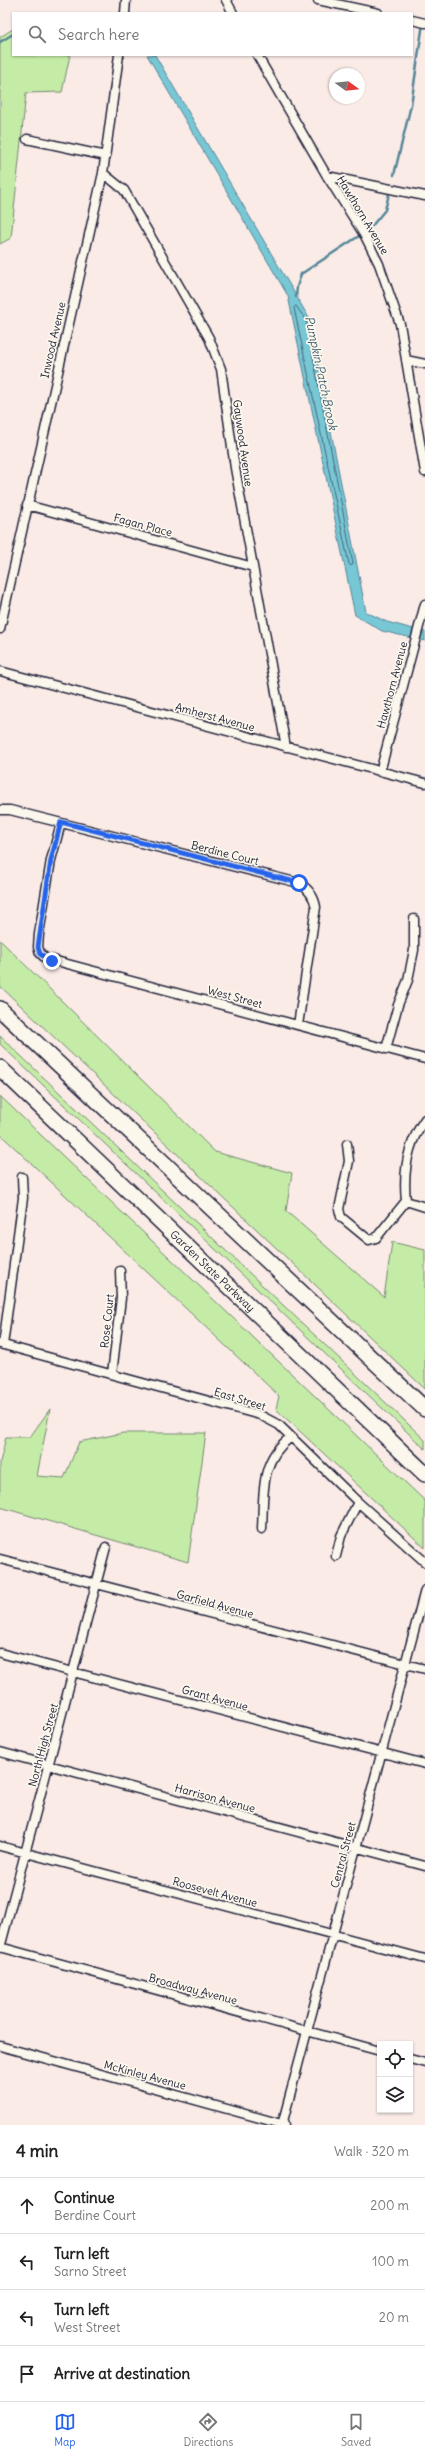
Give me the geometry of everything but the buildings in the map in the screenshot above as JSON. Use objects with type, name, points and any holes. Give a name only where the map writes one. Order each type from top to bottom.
[{"type":"highway","points":[[0,1009],[425,1409]]},
{"type":"highway","name":"Garden State Parkway","points":[[0,1068],[425,1474]]},
{"type":"street","points":[[125,12],[126,0]]},
{"type":"street","points":[[226,0],[232,12]]},
{"type":"street","points":[[318,0],[373,12]]},
{"type":"street","points":[[413,20],[425,23]]},
{"type":"street","name":"Inwood Avenue","points":[[0,629],[103,173],[119,56]]},
{"type":"street","name":"Hawthorn Avenue","points":[[258,56],[327,176],[365,236],[379,264],[400,324],[425,472]]},
{"type":"street","points":[[28,139],[106,156]]},
{"type":"street","name":"Gaywood Avenue","points":[[103,173],[124,190],[216,355],[223,380],[235,468],[286,747]]},
{"type":"street","points":[[327,176],[425,196]]},
{"type":"street","points":[[406,360],[425,364]]},
{"type":"street","name":"Fagan Place","points":[[27,505],[253,566]]},
{"type":"street","name":"Hawthorn Avenue","points":[[380,772],[422,620],[425,604]]},
{"type":"street","name":"Amherst Avenue","points":[[0,671],[425,783]]},
{"type":"street","name":"Berdine Court","points":[[0,810],[10,810],[61,822],[299,883],[306,887],[312,894],[316,907],[298,1025]]},
{"type":"street","name":"West Street","points":[[61,822],[46,892],[38,947],[40,954],[52,961],[425,1059]]},
{"type":"street","points":[[386,1048],[398,1005],[408,980],[414,950],[414,919]]},
{"type":"street","points":[[347,1144],[349,1161],[339,1209],[341,1217],[362,1236],[370,1240],[376,1238],[406,1201],[404,1183],[407,1157],[411,1143],[425,1119]]},
{"type":"street","points":[[1,1344],[23,1198],[22,1177]]},
{"type":"street","points":[[406,1201],[425,1207]]},
{"type":"street","name":"Rose Court","points":[[112,1374],[121,1298],[120,1271]]},
{"type":"street","name":"East Street","points":[[1,1344],[260,1416],[279,1425],[358,1502],[425,1562]]},
{"type":"street","points":[[262,1530],[264,1482],[273,1453],[291,1437]]},
{"type":"street","points":[[336,1556],[341,1536],[358,1502]]},
{"type":"street","name":"North High Street","points":[[0,1948],[106,1547]]},
{"type":"street","name":"Garfield Avenue","points":[[0,1559],[425,1669]]},
{"type":"street","name":"Central Street","points":[[283,2125],[425,1590]]},
{"type":"street","name":"Grant Avenue","points":[[0,1652],[425,1764]]},
{"type":"street","name":"Harrison Avenue","points":[[0,1752],[425,1866]]},
{"type":"street","name":"Roosevelt Avenue","points":[[0,1846],[425,1959]]},
{"type":"street","name":"Broadway Avenue","points":[[0,1948],[377,2050]]},
{"type":"street","name":"McKinley Avenue","points":[[0,2046],[283,2125]]},
{"type":"street","points":[[413,2060],[425,2063]]},
{"type":"green space","points":[[12,30],[12,56],[70,56],[62,92],[26,93],[11,238],[0,244],[0,37]]},
{"type":"green space","points":[[0,940],[215,1152],[292,1173],[286,1211],[384,1297],[392,1242],[425,1250],[425,1389],[0,986]]},
{"type":"green space","points":[[0,1036],[425,1440],[425,1449],[0,1044]]},
{"type":"green space","points":[[0,1096],[425,1501],[425,1548],[276,1409],[279,1396],[0,1134]]},
{"type":"green space","points":[[50,1409],[37,1476],[64,1478],[79,1442],[123,1433],[206,1433],[188,1562],[0,1507],[0,1462],[6,1437],[30,1437]]},
{"type":"water","points":[[148,56],[156,56],[309,318],[366,612],[387,622],[425,632],[425,641],[382,631],[355,615],[288,296]]},
{"type":"waterway","points":[[394,175],[411,105],[423,23]]},
{"type":"waterway","points":[[0,42],[12,35]]},
{"type":"waterway","points":[[371,227],[385,210],[389,194]]},
{"type":"waterway","points":[[296,297],[301,274],[359,236]]},
{"type":"route","points":[[52,961],[40,954],[38,947],[51,860],[61,822],[299,883]]},
{"type":"water label","name":"Pumpkin Patch Brook","points":[[321,373]]}]
